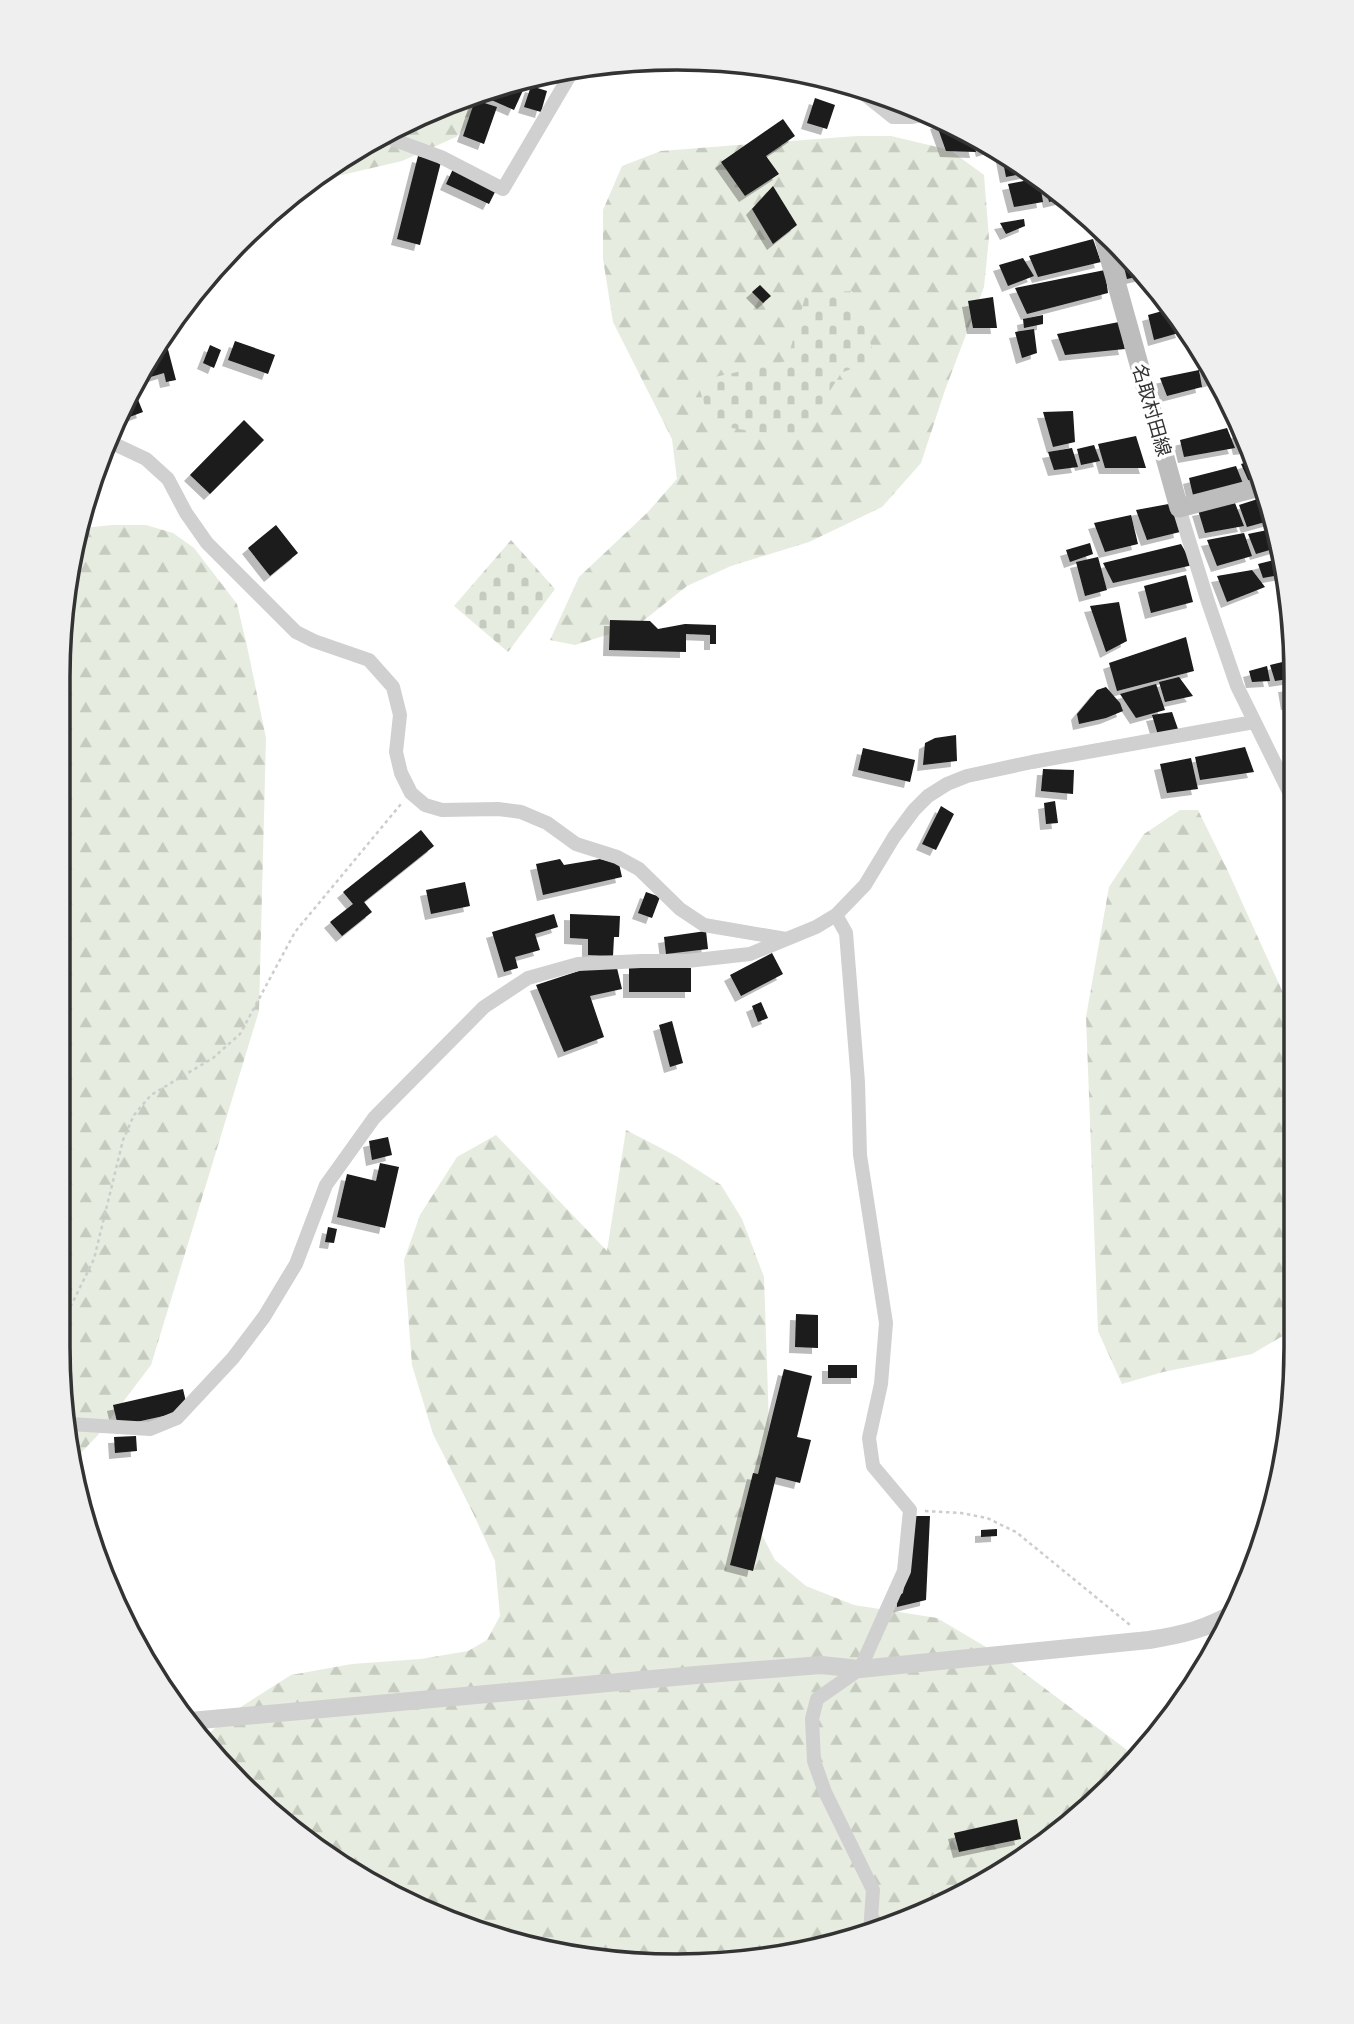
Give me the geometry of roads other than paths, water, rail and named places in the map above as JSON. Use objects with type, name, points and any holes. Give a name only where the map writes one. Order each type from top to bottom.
[{"type":"main road","name":"名取村田線","points":[[1107,249],[1180,508]]},
{"type":"main road","points":[[1180,508],[1254,489]]},
{"type":"street","points":[[394,141],[441,157],[503,189],[566,81]]},
{"type":"street","points":[[876,104],[893,117],[911,117]]},
{"type":"street","points":[[116,445],[146,459],[167,479],[207,543],[296,632],[369,660],[393,687],[400,715],[396,752],[401,773],[411,793],[425,805],[442,810],[498,809],[521,812],[547,823],[576,844],[617,857],[639,869],[680,909],[704,925],[789,939]]},
{"type":"street","points":[[1180,508],[1233,674],[1284,782]]},
{"type":"street","points":[[75,1424],[150,1429],[177,1418],[233,1358],[264,1317],[296,1264],[326,1185],[374,1118],[484,1007],[528,978],[578,964],[687,961],[750,954],[817,927],[836,915],[865,885],[914,810],[928,796],[947,784],[967,776],[1032,762],[1254,722]]},
{"type":"street","points":[[836,915],[846,933],[858,1082],[860,1155],[886,1323],[881,1384],[869,1438],[873,1466],[910,1510],[904,1572],[860,1669],[817,1699],[812,1719],[814,1761],[825,1792],[873,1890],[871,1922]]},
{"type":"street","points":[[198,1720],[821,1665],[860,1669],[1149,1640],[1188,1633],[1218,1622]]}]
